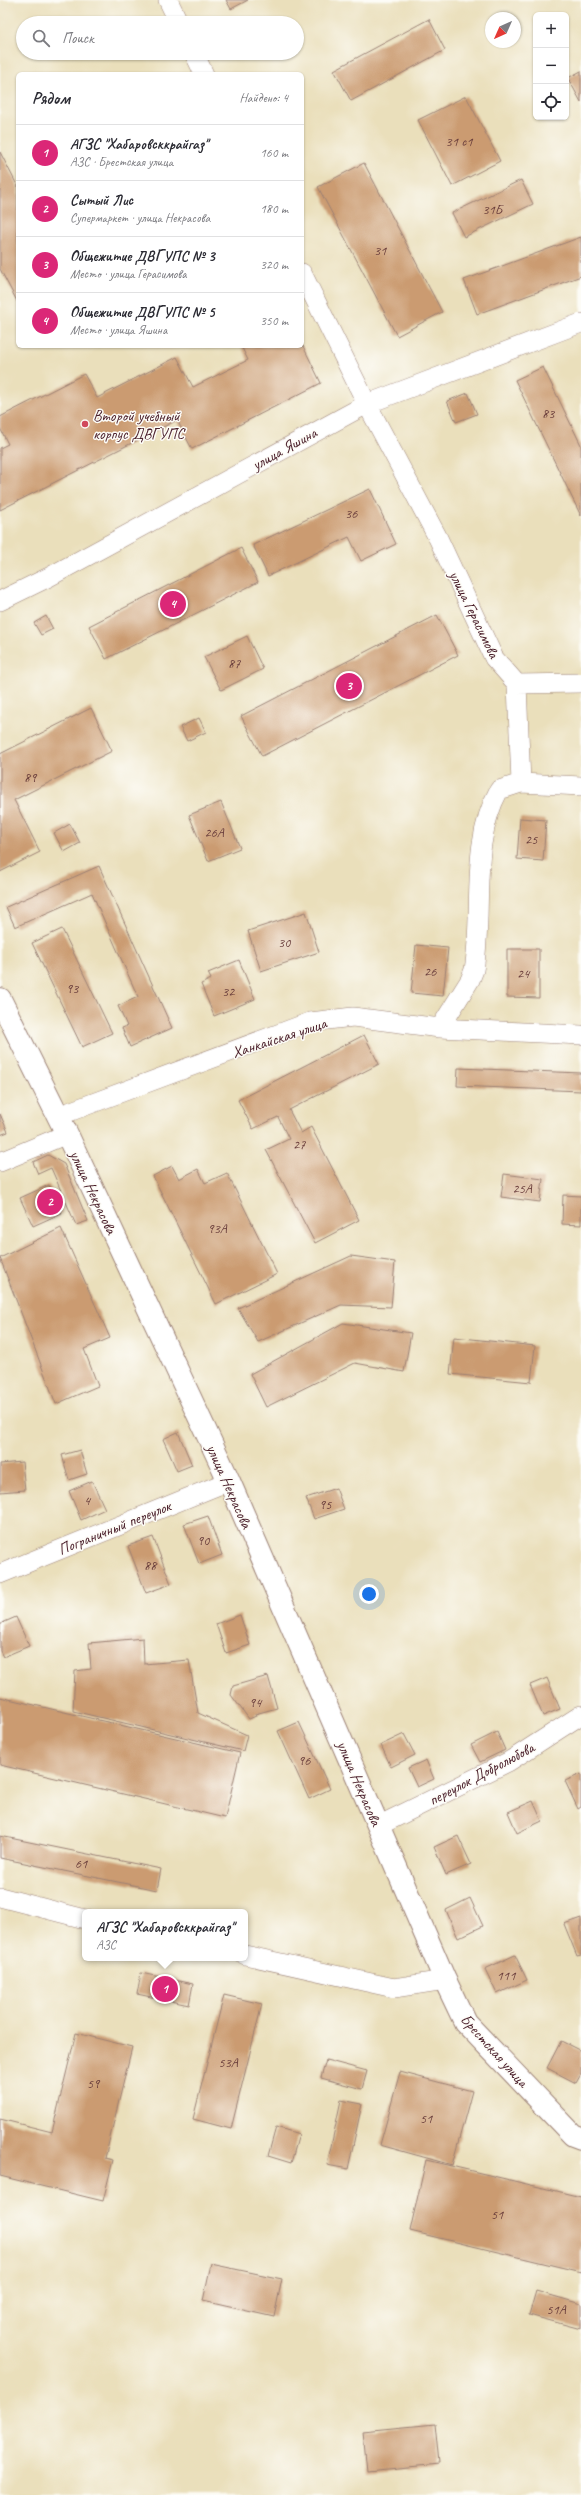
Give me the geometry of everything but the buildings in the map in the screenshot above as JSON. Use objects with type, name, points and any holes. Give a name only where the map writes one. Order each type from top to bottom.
[{"type":"street","points":[[168,0],[176,16]]},
{"type":"street","points":[[197,60],[203,72]]},
{"type":"street","name":"улица Герасимова","points":[[304,276],[367,404],[438,538],[494,658],[517,684]]},
{"type":"street","name":"улица Яшина","points":[[0,601],[56,573],[367,404],[581,323]]},
{"type":"street","points":[[521,783],[517,684],[581,683]]},
{"type":"street","points":[[440,1028],[470,980],[474,970],[478,868],[492,803],[499,790],[521,783],[581,786]]},
{"type":"street","name":"улица Некрасова","points":[[0,999],[63,1125],[229,1481],[445,1980]]},
{"type":"street","name":"Ханкайская улица","points":[[0,1162],[63,1125],[310,1022],[353,1017],[440,1028],[581,1035]]},
{"type":"street","name":"Пограничный переулок","points":[[0,1574],[229,1481]]},
{"type":"street","name":"переулок Добролюбова","points":[[378,1826],[508,1762],[581,1716]]},
{"type":"street","points":[[0,1898],[82,1918]]},
{"type":"street","points":[[248,1956],[394,1988],[445,1980]]},
{"type":"street","name":"Брестская улица","points":[[445,1980],[465,2022],[573,2135],[581,2138]]},
{"type":"place","name":"Второй учебный корпус ДВГУПС","points":[[85,424]]},
{"type":"place","name":"Общежитие ДВГУПС № 5","points":[[173,604]]},
{"type":"place","name":"Общежитие ДВГУПС № 3","points":[[349,686]]},
{"type":"place","name":"Сытый Лис","points":[[50,1202]]},
{"type":"place","name":"АГЗС \"Хабаровсккрайгаз\"","points":[[165,1989]]}]
